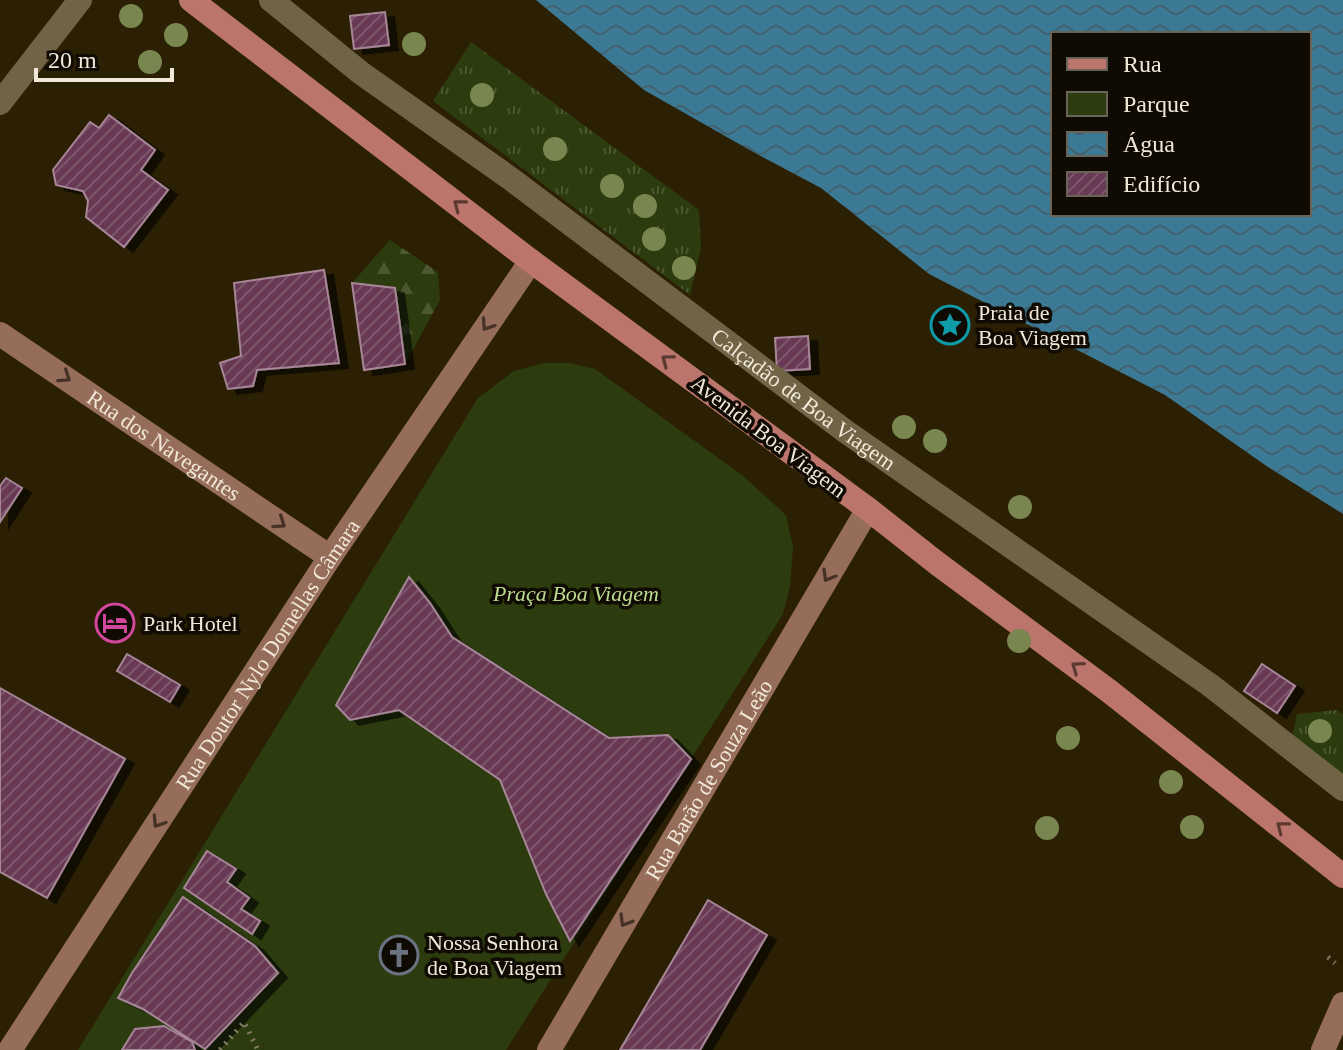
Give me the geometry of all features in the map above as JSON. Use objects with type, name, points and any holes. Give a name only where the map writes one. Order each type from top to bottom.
[{"type":"main road","name":"Avenida Boa Viagem","points":[[191,0],[531,261],[1109,691],[1343,876]]},
{"type":"main road","name":"Rua Doutor Nylo Dornellas Câmara","points":[[10,1050],[330,557],[531,261]]},
{"type":"main road","name":"Rua dos Navegantes","points":[[0,334],[330,557]]},
{"type":"main road","name":"Rua Barão de Souza Leão","points":[[549,1050],[868,509]]},
{"type":"main road","points":[[1323,1050],[1343,1004]]},
{"type":"street","points":[[0,103],[80,0]]},
{"type":"street","name":"Calçadão de Boa Viagem","points":[[271,0],[361,73],[511,179],[845,431],[1210,685],[1343,789]]},
{"type":"path","points":[[1328,957],[1335,963]]},
{"type":"path","points":[[220,1050],[244,1022],[258,1050]]},
{"type":"green space","points":[[471,42],[699,210],[701,248],[690,295],[433,101]]},
{"type":"green space","points":[[390,240],[438,272],[440,300],[405,364],[395,289],[352,283]]},
{"type":"green space","name":"Praça Boa Viagem","points":[[544,363],[570,363],[595,369],[742,475],[786,515],[793,547],[790,586],[783,614],[506,1050],[78,1050],[478,398],[514,371]]},
{"type":"green space","points":[[1337,710],[1343,714],[1343,782],[1291,742],[1297,714]]},
{"type":"water","points":[[536,0],[1343,0],[1343,514],[1268,467],[1165,395],[929,274],[821,188],[644,90]]},
{"type":"building","points":[[385,12],[389,45],[354,49],[350,16]]},
{"type":"building","points":[[109,115],[155,150],[141,170],[168,190],[124,247],[86,217],[88,201],[83,191],[56,185],[53,170],[90,122],[99,128]]},
{"type":"building","points":[[324,270],[339,363],[257,370],[253,386],[228,389],[220,363],[241,356],[234,283]]},
{"type":"building","points":[[352,283],[395,288],[405,364],[364,370]]},
{"type":"building","points":[[808,336],[810,369],[777,371],[775,338]]},
{"type":"building","points":[[6,478],[22,488],[0,522],[0,486]]},
{"type":"building","points":[[409,577],[452,637],[609,738],[668,735],[691,759],[570,941],[546,894],[500,780],[399,710],[350,720],[336,705]]},
{"type":"building","points":[[127,654],[180,685],[170,702],[117,671]]},
{"type":"building","points":[[1262,664],[1295,686],[1277,713],[1244,691]]},
{"type":"building","points":[[0,688],[125,759],[47,898],[0,872]]},
{"type":"building","points":[[207,851],[236,869],[227,882],[249,898],[241,909],[260,921],[252,934],[184,888]]},
{"type":"building","points":[[183,897],[255,946],[278,973],[205,1049],[143,1009],[118,998]]},
{"type":"building","points":[[708,900],[767,935],[700,1050],[620,1050]]},
{"type":"building","points":[[164,1026],[192,1042],[195,1050],[122,1050],[135,1029]]},
{"type":"place","name":"Praia de Boa Viagem","points":[[950,325]]},
{"type":"place","name":"Park Hotel","points":[[115,623]]},
{"type":"place","name":"Nossa Senhora de Boa Viagem","points":[[399,955]]}]
